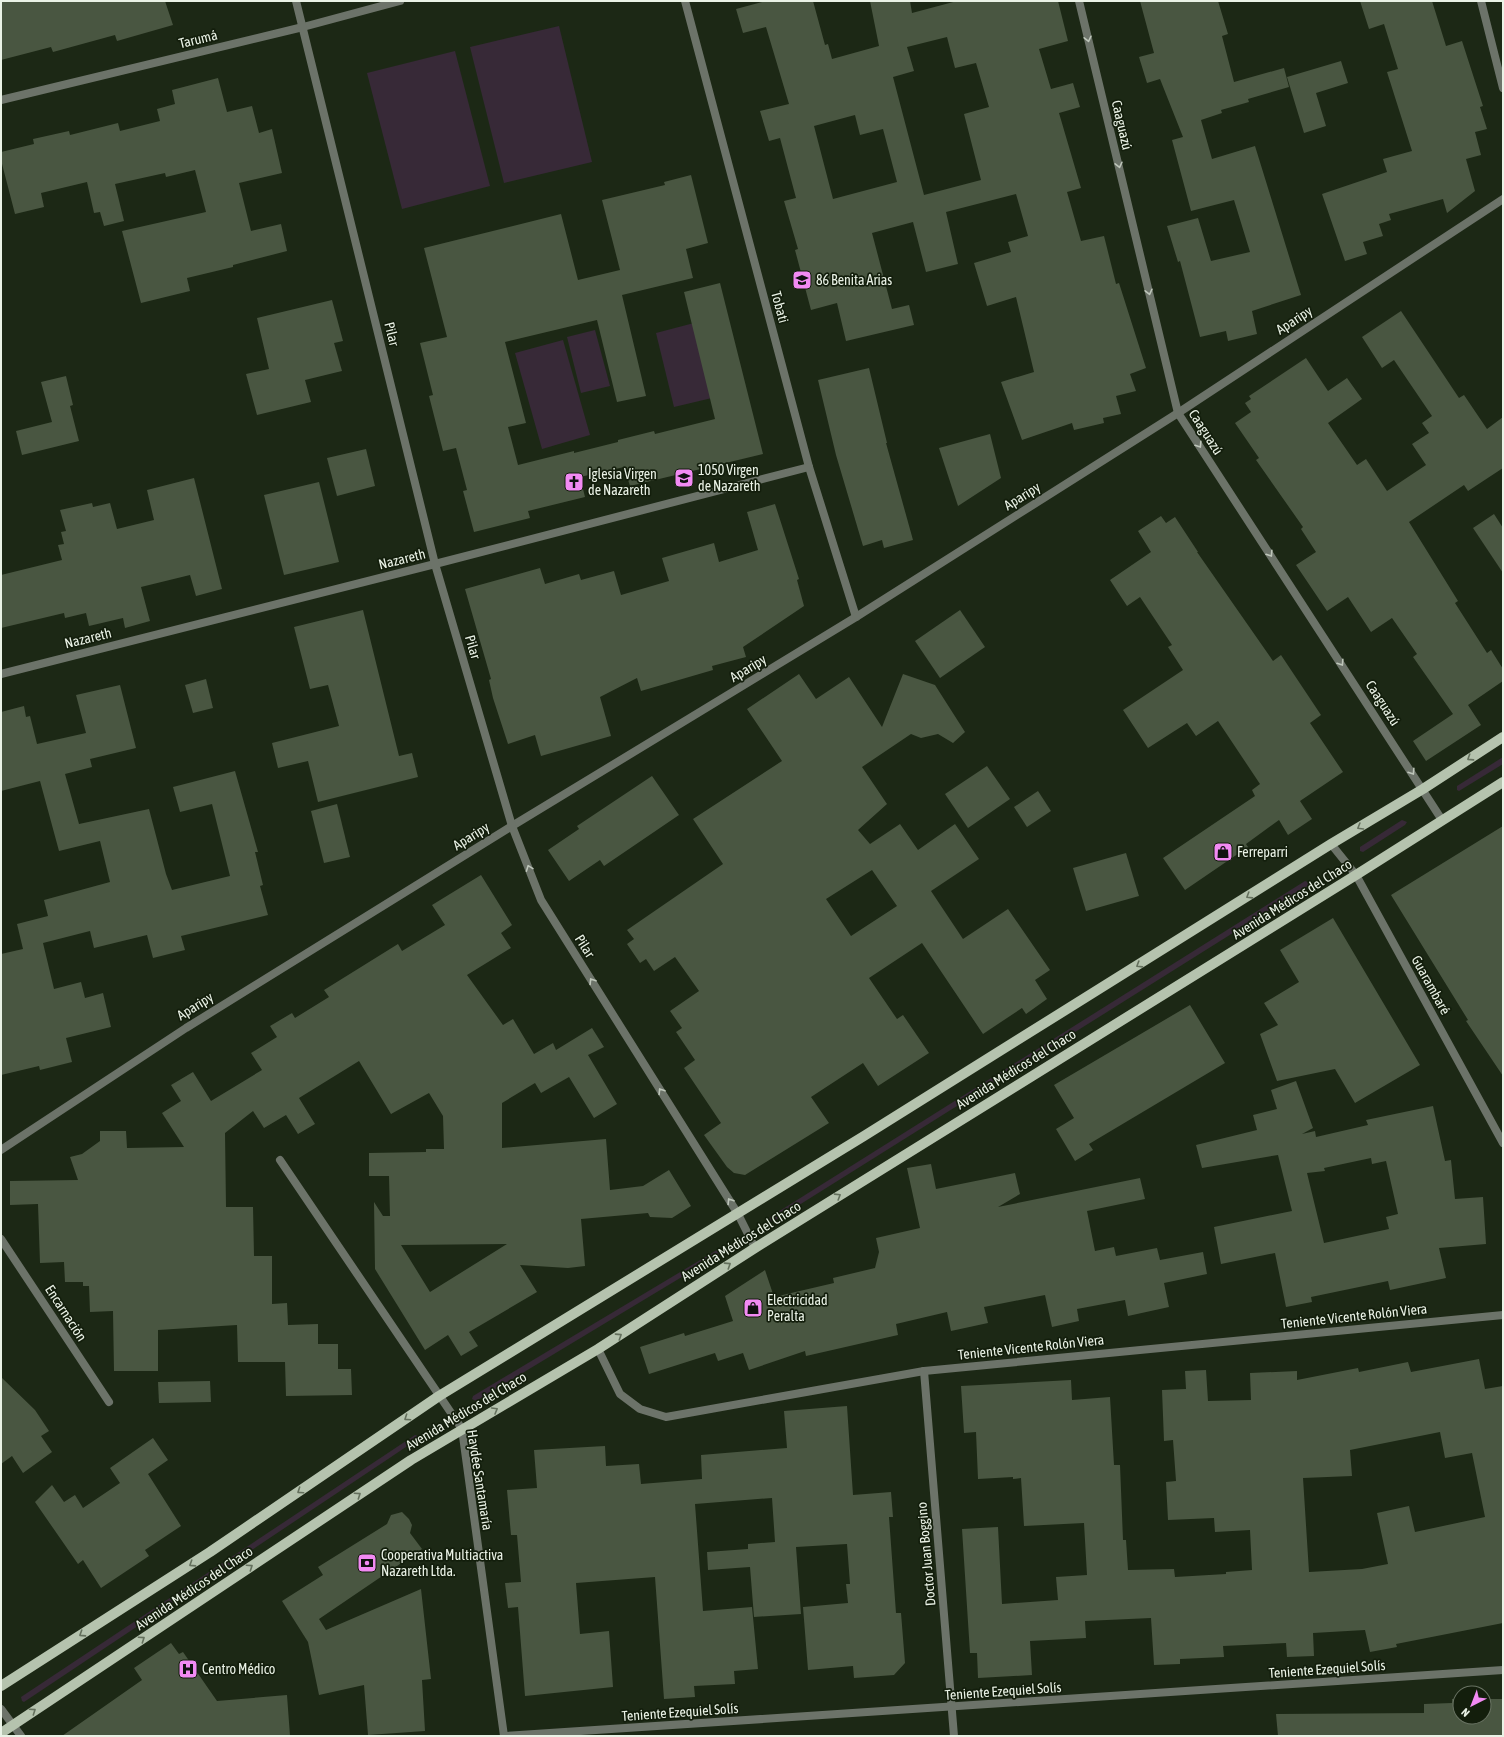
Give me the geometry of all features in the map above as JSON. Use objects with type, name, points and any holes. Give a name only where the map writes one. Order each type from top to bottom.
[{"type":"main road","name":"Avenida Médicos del Chaco","points":[[1,1686],[210,1552],[439,1396],[738,1214],[1331,844],[1423,789],[1503,737]]},
{"type":"main road","name":"Avenida Médicos del Chaco","points":[[1,1733],[404,1464],[598,1350],[756,1248],[1503,782]]},
{"type":"street","name":"Pilar","points":[[296,1],[435,564],[512,826],[541,900],[738,1214],[756,1248]]},
{"type":"street","name":"Tarumá","points":[[1,100],[303,27],[400,1]]},
{"type":"street","name":"Tobati","points":[[685,1],[809,467],[856,618]]},
{"type":"street","name":"Caaguazú","points":[[1079,1],[1178,412],[1442,820]]},
{"type":"street","points":[[1481,1],[1503,88]]},
{"type":"street","name":"Aparipy","points":[[1,1150],[186,1028],[512,826],[856,618],[1178,412],[1503,199]]},
{"type":"street","name":"Nazareth","points":[[1,674],[809,467]]},
{"type":"street","name":"Guarambaré","points":[[1331,844],[1356,875],[1503,1143]]},
{"type":"street","name":"Haydée Santamaría","points":[[280,1160],[462,1429],[505,1736]]},
{"type":"street","name":"Encarnación","points":[[1,1239],[109,1402]]},
{"type":"street","name":"Teniente Vicente Rolón Viera","points":[[598,1350],[620,1394],[640,1409],[666,1418],[924,1371],[1503,1315]]},
{"type":"street","name":"Doctor Juan Boggino","points":[[924,1371],[954,1736]]},
{"type":"street","name":"Teniente Ezequiel Solís","points":[[505,1736],[1503,1670]]},
{"type":"street","points":[[1,1709],[21,1736]]},
{"type":"shaded area","points":[[559,26],[592,162],[504,183],[470,47]]},
{"type":"shaded area","points":[[455,51],[490,186],[402,209],[367,73]]},
{"type":"shaded area","points":[[694,323],[712,398],[674,407],[656,333]]},
{"type":"shaded area","points":[[595,330],[610,386],[581,393],[567,337]]},
{"type":"shaded area","points":[[563,340],[590,435],[542,449],[515,353]]},
{"type":"shaded area","points":[[1503,757],[1503,764],[1459,791],[1457,790],[1457,786]]},
{"type":"shaded area","points":[[1402,820],[1407,822],[1405,825],[1363,852],[1360,851],[1360,847]]},
{"type":"shaded area","points":[[1305,881],[1308,882],[1308,886],[772,1222],[769,1220],[770,1217]]},
{"type":"shaded area","points":[[722,1247],[725,1247],[725,1251],[476,1401],[472,1399],[473,1396]]},
{"type":"shaded area","points":[[415,1435],[418,1436],[418,1439],[24,1702],[22,1701],[21,1697]]},
{"type":"building","points":[[1,1],[165,1],[173,25],[117,41],[115,35],[53,52],[51,47],[1,60]]},
{"type":"building","points":[[766,1],[813,1],[825,45],[828,44],[832,59],[879,46],[870,1],[910,1],[912,13],[957,1],[1058,1],[1068,41],[1039,49],[1051,89],[1073,83],[1080,107],[1059,113],[1081,188],[1067,192],[1081,241],[1104,236],[1116,284],[1119,283],[1146,368],[1130,374],[1136,391],[1116,396],[1121,414],[1103,418],[1104,423],[1074,430],[1072,423],[1022,440],[1001,382],[1034,372],[1016,297],[987,306],[974,263],[1011,252],[1008,242],[1028,236],[1016,194],[946,212],[958,264],[926,272],[913,222],[872,233],[892,309],[909,305],[914,325],[846,341],[837,303],[811,310],[795,250],[798,249],[784,201],[796,198],[780,138],[769,141],[760,111],[789,104],[766,27],[743,33],[736,9]],"holes":[[[947,37],[955,68],[976,63],[989,107],[964,114],[981,180],[924,195],[893,77],[914,71],[907,47]],[[855,115],[860,135],[883,129],[897,182],[833,199],[814,126]]]},
{"type":"building","points":[[1140,1],[1218,1],[1228,34],[1222,36],[1234,82],[1284,68],[1289,87],[1248,99],[1249,102],[1221,110],[1222,113],[1201,120],[1212,159],[1255,146],[1301,295],[1252,311],[1257,334],[1228,341],[1226,331],[1200,337],[1180,261],[1178,262],[1167,226],[1198,218],[1211,261],[1250,252],[1234,200],[1191,211],[1172,140],[1183,137],[1160,79],[1147,83],[1139,57],[1154,53]]},
{"type":"building","points":[[1360,1],[1432,1],[1446,46],[1462,41],[1483,106],[1480,107],[1487,129],[1475,132],[1481,155],[1466,159],[1475,191],[1447,213],[1443,199],[1389,214],[1391,220],[1379,224],[1383,236],[1363,242],[1367,254],[1345,261],[1322,194],[1387,172],[1383,159],[1412,151],[1387,72],[1398,69],[1384,24],[1369,29]]},
{"type":"building","points":[[1341,61],[1348,83],[1316,93],[1326,126],[1304,133],[1287,77]]},
{"type":"building","points":[[218,78],[227,112],[252,106],[259,133],[272,129],[282,173],[239,183],[251,231],[281,224],[287,251],[233,265],[233,267],[187,278],[190,291],[141,303],[122,231],[206,212],[195,170],[166,177],[165,173],[115,184],[124,221],[104,226],[100,212],[94,213],[87,182],[41,193],[44,207],[15,214],[1,160],[1,152],[34,144],[33,139],[69,131],[70,135],[118,123],[120,131],[160,121],[157,109],[175,104],[172,90]]},
{"type":"building","points":[[691,175],[708,243],[686,249],[693,278],[622,295],[646,396],[617,402],[597,320],[505,342],[526,423],[508,427],[518,465],[618,442],[618,440],[654,431],[655,434],[715,419],[684,292],[720,283],[763,454],[630,486],[624,467],[580,477],[585,497],[528,511],[530,518],[474,532],[463,491],[467,490],[456,448],[443,451],[429,396],[433,395],[420,343],[447,337],[424,248],[561,214],[578,280],[620,270],[602,200],[665,185],[664,182]]},
{"type":"building","points":[[332,300],[343,341],[334,343],[342,371],[305,380],[311,402],[257,415],[246,374],[269,369],[257,318]]},
{"type":"building","points":[[1401,311],[1459,398],[1464,395],[1487,429],[1503,417],[1503,468],[1468,491],[1464,485],[1409,522],[1458,601],[1455,603],[1487,653],[1491,650],[1503,669],[1503,681],[1468,705],[1481,725],[1426,761],[1413,741],[1453,714],[1413,657],[1417,654],[1392,618],[1371,632],[1348,597],[1327,611],[1296,565],[1316,552],[1301,529],[1303,527],[1256,460],[1259,458],[1235,423],[1251,412],[1245,403],[1251,399],[1249,396],[1306,358],[1328,391],[1347,378],[1362,399],[1328,423],[1357,465],[1366,459],[1387,491],[1426,465],[1412,444],[1429,433],[1422,423],[1432,416],[1394,360],[1382,368],[1362,337]]},
{"type":"building","points":[[869,368],[886,443],[913,540],[884,548],[882,540],[863,546],[836,455],[818,380]]},
{"type":"building","points":[[66,376],[73,405],[70,406],[79,441],[22,455],[16,431],[52,422],[41,382]]},
{"type":"building","points":[[990,434],[1001,478],[958,506],[939,448]]},
{"type":"building","points":[[366,449],[375,486],[337,496],[327,458]]},
{"type":"building","points":[[194,478],[222,589],[196,596],[190,575],[141,587],[150,621],[125,628],[123,618],[89,626],[86,613],[65,618],[64,613],[1,628],[1,575],[62,560],[58,545],[64,544],[61,532],[66,531],[60,510],[92,503],[93,507],[110,503],[117,529],[154,520],[147,490]]},
{"type":"building","points":[[319,482],[339,562],[284,575],[264,495]]},
{"type":"building","points":[[775,504],[799,579],[797,580],[804,606],[743,647],[746,657],[712,666],[713,670],[641,691],[637,678],[600,697],[611,736],[541,756],[535,735],[508,744],[493,698],[489,680],[491,679],[465,589],[540,568],[545,584],[579,574],[581,580],[614,571],[621,595],[669,581],[662,558],[714,543],[719,562],[758,550],[747,512]]},
{"type":"building","points":[[1494,514],[1503,528],[1503,573],[1473,528]]},
{"type":"building","points":[[1161,516],[1166,523],[1175,517],[1197,552],[1273,661],[1281,655],[1321,715],[1310,723],[1343,772],[1300,801],[1312,819],[1288,835],[1279,820],[1246,844],[1248,847],[1185,890],[1163,858],[1255,796],[1252,790],[1260,784],[1218,721],[1196,736],[1187,723],[1148,748],[1123,710],[1183,670],[1168,647],[1172,645],[1140,597],[1127,606],[1110,580],[1151,552],[1138,531]]},
{"type":"building","points":[[363,610],[399,756],[412,753],[418,777],[318,802],[308,761],[278,768],[272,743],[339,726],[328,685],[310,689],[294,627]]},
{"type":"building","points":[[960,610],[985,647],[940,678],[915,641]]},
{"type":"building","points":[[799,674],[816,699],[849,677],[882,727],[903,674],[935,685],[965,732],[953,743],[938,734],[921,738],[911,734],[862,767],[887,804],[858,830],[870,844],[900,824],[918,850],[955,824],[979,859],[931,891],[963,939],[1008,909],[1050,970],[1035,980],[1047,999],[1026,1014],[1022,1008],[983,1034],[922,943],[869,978],[897,1019],[903,1015],[929,1053],[878,1086],[863,1063],[811,1097],[829,1123],[745,1175],[734,1173],[727,1167],[704,1135],[721,1123],[684,1068],[695,1060],[676,1032],[682,1028],[670,1011],[699,991],[675,957],[654,971],[646,959],[640,963],[627,944],[634,939],[627,930],[723,864],[693,819],[782,761],[747,709]],"holes":[[[872,870],[897,906],[851,936],[826,899]]]},
{"type":"building","points":[[206,679],[213,708],[193,713],[185,685]]},
{"type":"building","points":[[120,685],[136,748],[90,759],[92,767],[65,774],[79,824],[149,809],[166,874],[172,890],[230,876],[212,804],[180,812],[173,787],[235,771],[258,852],[255,852],[263,885],[260,886],[268,915],[181,936],[185,950],[153,958],[147,935],[94,948],[90,931],[43,943],[54,989],[81,982],[85,998],[103,993],[111,1027],[66,1038],[72,1062],[40,1070],[39,1066],[1,1075],[1,954],[23,949],[17,924],[48,916],[44,900],[110,882],[100,841],[59,851],[40,781],[1,791],[1,712],[24,706],[26,717],[30,716],[37,744],[86,733],[76,695]]},
{"type":"building","points":[[987,766],[1010,799],[968,828],[945,794]]},
{"type":"building","points":[[652,776],[679,815],[604,866],[600,860],[569,881],[548,850],[579,829],[577,826]]},
{"type":"building","points":[[1038,791],[1051,811],[1027,827],[1014,807]]},
{"type":"building","points":[[337,804],[350,857],[324,863],[311,811]]},
{"type":"building","points":[[1503,826],[1503,1076],[1466,1021],[1468,1020],[1391,895]]},
{"type":"building","points":[[1126,853],[1139,896],[1086,911],[1073,868]]},
{"type":"building","points":[[481,875],[512,925],[501,933],[511,948],[467,975],[503,1025],[513,1019],[534,1054],[553,1043],[556,1050],[592,1028],[604,1047],[588,1055],[617,1104],[594,1118],[569,1077],[541,1093],[535,1083],[502,1103],[502,1148],[606,1139],[610,1190],[643,1186],[669,1170],[691,1206],[672,1218],[650,1217],[648,1213],[581,1219],[585,1266],[568,1268],[520,1265],[537,1292],[469,1332],[478,1346],[461,1356],[448,1335],[425,1350],[375,1269],[374,1202],[383,1216],[390,1216],[389,1176],[369,1176],[369,1153],[426,1152],[426,1149],[444,1149],[443,1116],[429,1093],[391,1114],[359,1061],[299,1098],[315,1124],[298,1134],[286,1115],[264,1128],[253,1111],[225,1133],[226,1207],[253,1207],[254,1256],[272,1256],[272,1304],[287,1303],[288,1325],[318,1324],[318,1344],[338,1344],[338,1369],[351,1369],[352,1395],[286,1396],[285,1362],[238,1362],[237,1325],[158,1330],[158,1371],[114,1371],[113,1311],[90,1312],[89,1286],[83,1286],[83,1282],[65,1282],[64,1262],[40,1263],[38,1204],[10,1205],[10,1181],[78,1180],[70,1157],[82,1154],[100,1141],[100,1131],[126,1131],[127,1148],[184,1147],[162,1113],[181,1101],[171,1085],[193,1072],[211,1101],[262,1070],[251,1053],[277,1037],[270,1026],[292,1013],[295,1018],[329,997],[324,990],[398,944],[402,951],[445,925],[432,905]],"holes":[[[507,1244],[430,1292],[401,1245]]]},
{"type":"building","points":[[1333,918],[1420,1065],[1355,1103],[1335,1069],[1277,1081],[1260,1034],[1278,1025],[1264,1003],[1299,982],[1280,950]]},
{"type":"building","points":[[1190,1005],[1225,1063],[1089,1144],[1093,1150],[1075,1161],[1056,1129],[1074,1118],[1054,1085]]},
{"type":"building","points":[[1296,1081],[1313,1128],[1302,1134],[1315,1131],[1316,1137],[1368,1125],[1366,1120],[1433,1106],[1445,1161],[1451,1160],[1455,1199],[1483,1197],[1486,1244],[1439,1248],[1446,1278],[1390,1290],[1388,1281],[1311,1297],[1312,1302],[1286,1307],[1275,1253],[1221,1264],[1214,1227],[1292,1211],[1278,1155],[1202,1168],[1196,1145],[1257,1130],[1253,1115],[1277,1109],[1271,1090]],"holes":[[[1371,1158],[1372,1164],[1386,1161],[1398,1214],[1386,1217],[1389,1229],[1324,1243],[1307,1173],[1325,1171],[1324,1168]]]},
{"type":"building","points":[[931,1164],[936,1189],[1015,1173],[1020,1194],[998,1207],[1140,1178],[1145,1199],[1087,1211],[1095,1251],[1114,1247],[1116,1256],[1157,1248],[1160,1260],[1203,1252],[1207,1274],[1164,1283],[1169,1307],[1128,1316],[1125,1300],[1077,1309],[1079,1321],[1052,1327],[1045,1295],[984,1307],[988,1323],[951,1331],[947,1312],[896,1324],[898,1335],[806,1356],[805,1351],[749,1370],[743,1353],[718,1361],[715,1353],[649,1374],[640,1347],[684,1333],[685,1336],[733,1321],[725,1296],[765,1270],[774,1297],[834,1283],[833,1278],[875,1268],[879,1252],[876,1238],[920,1228],[907,1168]]},
{"type":"building","points":[[1479,1359],[1485,1389],[1503,1386],[1503,1623],[1396,1644],[1397,1647],[1370,1652],[1365,1630],[1313,1633],[1314,1656],[1287,1657],[1286,1643],[1223,1646],[1224,1657],[1180,1659],[1180,1664],[1154,1665],[1151,1618],[1085,1621],[1086,1638],[1030,1641],[1032,1675],[978,1678],[977,1653],[970,1653],[962,1529],[998,1527],[1002,1604],[1058,1600],[1056,1577],[1087,1575],[1084,1523],[1024,1526],[1021,1478],[978,1479],[976,1432],[964,1433],[961,1386],[1071,1380],[1072,1400],[1110,1397],[1114,1465],[1120,1465],[1123,1540],[1126,1540],[1128,1570],[1174,1569],[1175,1577],[1226,1574],[1226,1572],[1252,1570],[1250,1530],[1215,1532],[1214,1518],[1168,1520],[1166,1482],[1176,1481],[1173,1440],[1164,1441],[1162,1390],[1186,1389],[1185,1371],[1206,1370],[1208,1401],[1251,1400],[1250,1373],[1297,1371],[1297,1380],[1358,1368],[1359,1372],[1408,1362],[1411,1372]],"holes":[[[1440,1432],[1445,1458],[1472,1453],[1485,1517],[1415,1532],[1409,1506],[1377,1513],[1388,1564],[1362,1569],[1309,1572],[1303,1478],[1352,1476],[1350,1450]]]},
{"type":"building","points":[[1,1377],[35,1410],[49,1431],[41,1436],[52,1452],[23,1473],[12,1456],[1,1464]]},
{"type":"building","points":[[210,1381],[211,1402],[159,1403],[158,1382]]},
{"type":"building","points":[[847,1406],[853,1495],[891,1492],[893,1517],[889,1517],[896,1613],[901,1613],[905,1663],[894,1675],[854,1678],[853,1666],[808,1670],[803,1607],[848,1603],[846,1584],[850,1584],[847,1544],[796,1547],[801,1614],[754,1617],[750,1567],[708,1570],[707,1552],[748,1549],[748,1544],[775,1542],[772,1498],[695,1504],[703,1611],[752,1607],[758,1669],[734,1671],[735,1684],[694,1686],[695,1697],[664,1699],[655,1577],[576,1583],[580,1634],[609,1631],[613,1687],[525,1696],[518,1607],[508,1608],[505,1583],[521,1582],[517,1535],[511,1535],[507,1490],[537,1488],[534,1450],[605,1446],[606,1466],[639,1464],[641,1484],[702,1479],[701,1455],[787,1448],[784,1411]]},
{"type":"building","points":[[153,1438],[168,1460],[148,1474],[181,1526],[145,1550],[149,1556],[101,1588],[83,1560],[78,1564],[35,1502],[52,1485],[64,1502],[75,1495],[83,1508],[120,1483],[110,1468]]},
{"type":"building","points":[[402,1512],[409,1519],[412,1525],[410,1533],[422,1549],[319,1619],[326,1630],[421,1589],[431,1679],[422,1680],[425,1731],[368,1735],[364,1685],[319,1695],[308,1642],[282,1601],[323,1575],[318,1567],[387,1524],[391,1515]]},
{"type":"building","points":[[171,1643],[179,1654],[183,1652],[217,1701],[287,1695],[290,1736],[62,1736],[142,1680],[134,1668]]},
{"type":"building","points":[[1492,1699],[1503,1699],[1503,1736],[1278,1736],[1276,1714],[1424,1713],[1424,1704],[1452,1703],[1452,1725],[1492,1725]]},
{"type":"place","name":"86 Benita Arias","points":[[802,280]]},
{"type":"place","name":"1050 Virgen de Nazareth","points":[[684,478]]},
{"type":"place","name":"Iglesia Virgen de Nazareth","points":[[574,482]]},
{"type":"place","name":"Ferreparri","points":[[1223,852]]},
{"type":"place","name":"Electricidad Peralta","points":[[753,1308]]},
{"type":"place","name":"Cooperativa Multiactiva Nazareth Ltda.","points":[[367,1563]]},
{"type":"place","name":"Centro Médico","points":[[188,1669]]}]
